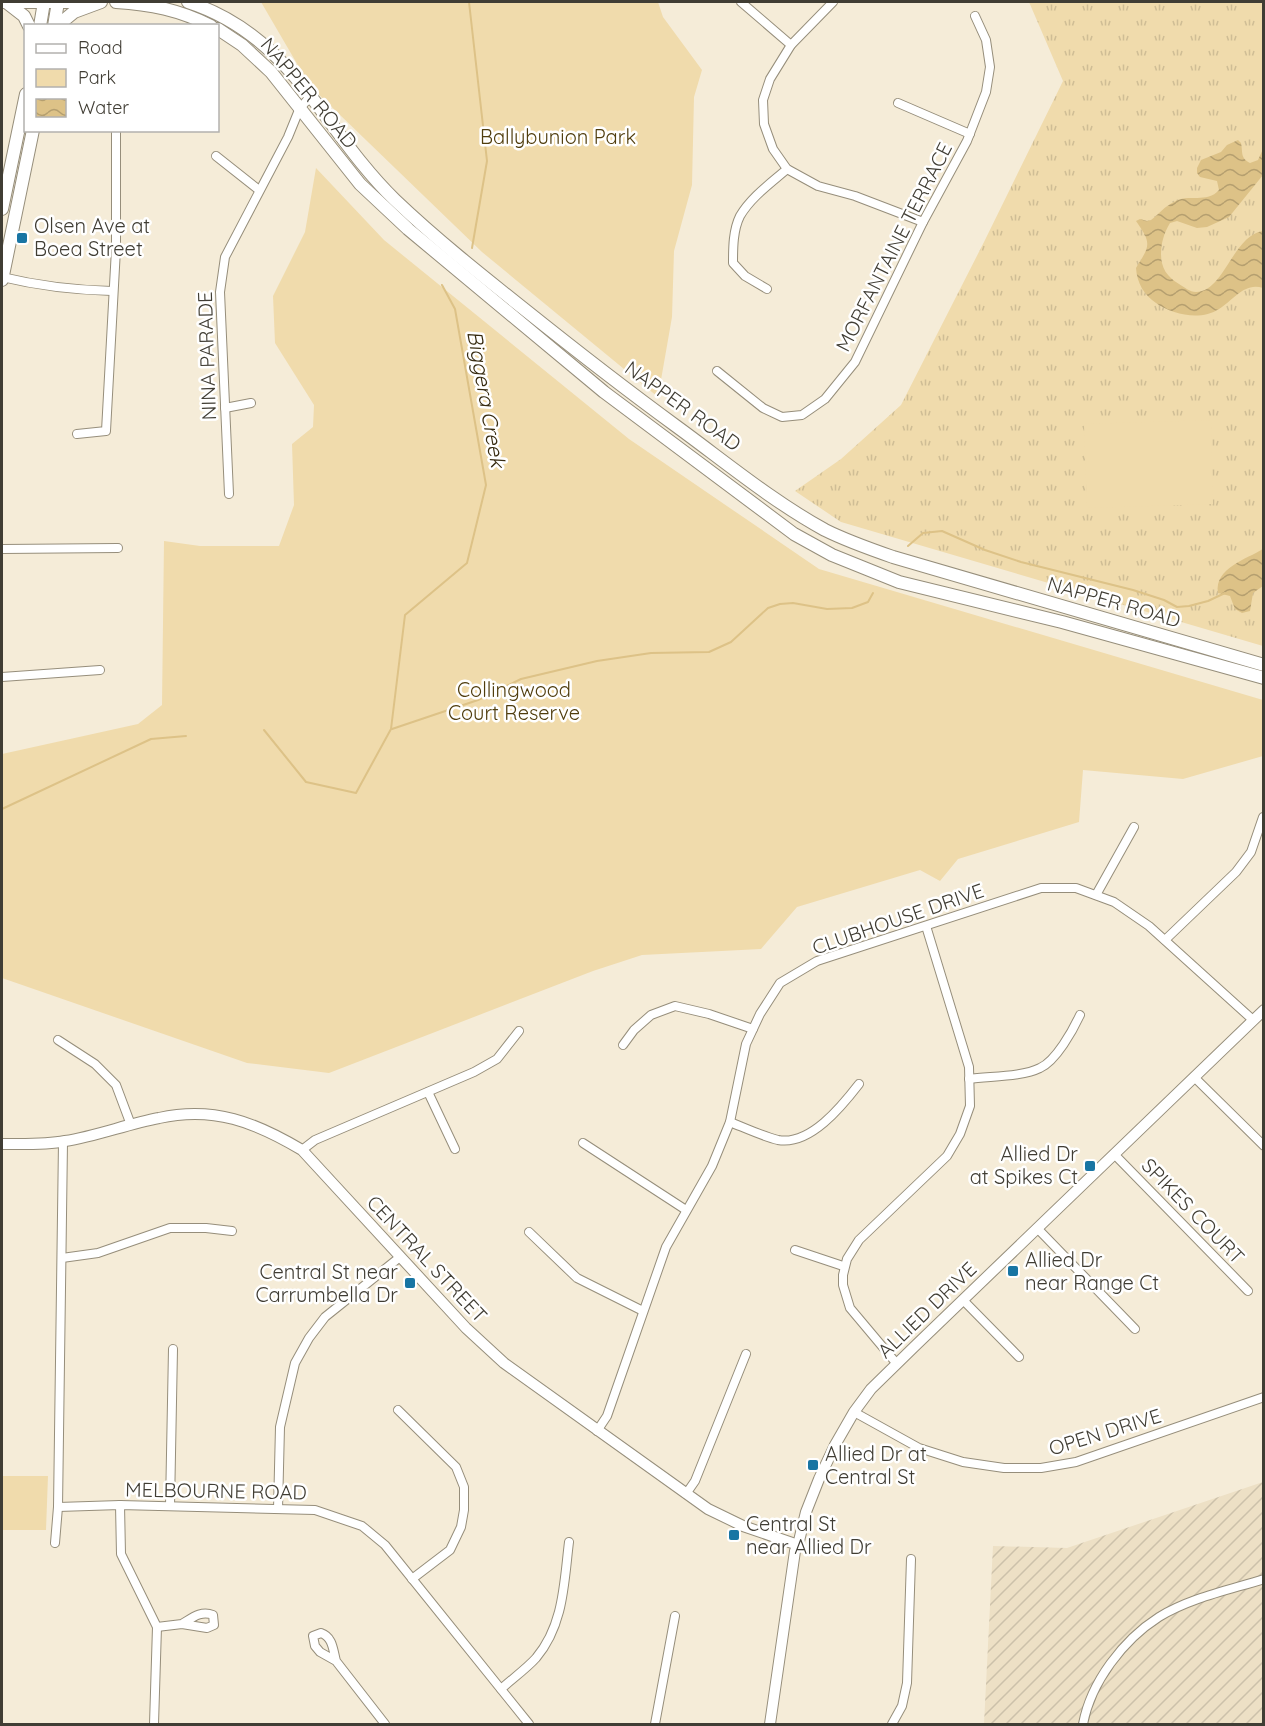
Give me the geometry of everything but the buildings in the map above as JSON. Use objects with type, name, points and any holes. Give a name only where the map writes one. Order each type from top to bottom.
[{"type":"main road","points":[[4,2],[78,2]]},
{"type":"main road","points":[[4,2],[24,16],[28,24]]},
{"type":"main road","points":[[40,24],[44,2]]},
{"type":"main road","points":[[56,24],[58,2]]},
{"type":"main road","points":[[59,24],[74,12],[101,2]]},
{"type":"main road","points":[[116,2],[148,4],[173,10],[206,24]]},
{"type":"main road","name":"NAPPER ROAD","points":[[188,2],[252,34],[272,51],[311,95],[345,142],[394,199],[455,253],[620,386],[777,499],[824,529],[852,543],[901,560],[1263,665]]},
{"type":"main road","name":"NAPPER ROAD","points":[[219,30],[242,45],[271,72],[360,184],[389,212],[604,392],[795,534],[832,555],[898,582],[1062,622],[1263,678]]},
{"type":"main road","points":[[2,208],[24,104]]},
{"type":"main road","points":[[2,278],[33,132]]},
{"type":"street","points":[[741,2],[791,45]]},
{"type":"street","points":[[833,2],[791,45],[770,79],[763,100],[764,124],[773,148],[787,169],[818,186],[855,196],[923,222]]},
{"type":"street","name":"MORFANTAINE TERRACE","points":[[717,371],[763,408],[782,417],[802,414],[825,399],[855,363],[923,222],[969,134],[987,92],[990,67],[986,39],[975,16]]},
{"type":"street","name":"NINA PARADE","points":[[229,494],[220,292],[225,257],[288,137],[299,110],[311,95]]},
{"type":"street","points":[[898,104],[969,134]]},
{"type":"street","points":[[76,434],[106,431],[116,249],[116,132]]},
{"type":"street","points":[[216,156],[259,190]]},
{"type":"street","points":[[767,289],[745,276],[733,263],[734,241],[740,217],[760,192],[787,169]]},
{"type":"street","points":[[2,278],[63,289],[112,291]]},
{"type":"street","points":[[225,408],[251,403]]},
{"type":"street","points":[[2,549],[118,548]]},
{"type":"street","points":[[2,677],[100,670]]},
{"type":"street","points":[[1165,940],[1236,872],[1251,852],[1263,817]]},
{"type":"street","points":[[1096,895],[1134,827]]},
{"type":"street","name":"CLUBHOUSE DRIVE","points":[[597,1431],[607,1416],[666,1247],[712,1166],[730,1122],[746,1044],[760,1014],[780,983],[817,961],[1041,888],[1076,888],[1114,902],[1149,926],[1253,1020]]},
{"type":"street","points":[[897,1364],[850,1308],[843,1285],[843,1266],[859,1240],[929,1175],[946,1155],[960,1134],[970,1106],[969,1067],[926,926]]},
{"type":"street","points":[[623,1045],[634,1030],[651,1014],[675,1006],[709,1014],[753,1029]]},
{"type":"street","name":"ALLIED DRIVE","points":[[772,1724],[786,1598],[795,1551],[806,1512],[819,1479],[854,1412],[871,1389],[1263,1010]]},
{"type":"street","points":[[969,1078],[1026,1073],[1042,1068],[1057,1053],[1074,1029],[1080,1015]]},
{"type":"street","points":[[302,1150],[315,1140],[474,1072],[497,1059],[519,1031]]},
{"type":"street","points":[[58,1040],[95,1064],[116,1085],[131,1125]]},
{"type":"street","points":[[1194,1077],[1263,1146]]},
{"type":"street","points":[[730,1122],[780,1140],[800,1137],[838,1112],[859,1084]]},
{"type":"street","points":[[428,1092],[455,1149]]},
{"type":"street","name":"CENTRAL STREET","points":[[2,1144],[63,1142],[179,1115],[217,1115],[257,1125],[302,1150],[466,1328],[504,1363],[686,1494],[724,1518],[798,1545]]},
{"type":"street","points":[[55,1543],[58,1507],[63,1142]]},
{"type":"street","points":[[583,1143],[686,1210]]},
{"type":"street","name":"SPIKES COURT","points":[[1114,1154],[1248,1291]]},
{"type":"street","points":[[62,1258],[98,1253],[170,1228],[206,1228],[232,1232]]},
{"type":"street","points":[[1037,1228],[1135,1329]]},
{"type":"street","points":[[529,1233],[577,1278],[643,1311]]},
{"type":"street","points":[[795,1251],[843,1266]]},
{"type":"street","points":[[278,1509],[280,1427],[295,1363],[309,1338],[325,1317],[400,1257]]},
{"type":"street","points":[[963,1300],[1019,1357]]},
{"type":"street","points":[[170,1506],[173,1349]]},
{"type":"street","points":[[686,1494],[695,1481],[746,1354]]},
{"type":"street","name":"OPEN DRIVE","points":[[854,1412],[919,1448],[963,1462],[1004,1468],[1041,1468],[1076,1462],[1263,1397]]},
{"type":"street","points":[[398,1410],[456,1467],[464,1487],[461,1527],[450,1550],[412,1579]]},
{"type":"street","points":[[120,1505],[121,1554],[157,1627],[154,1725]]},
{"type":"street","name":"MELBOURNE ROAD","points":[[58,1507],[120,1505],[315,1510],[363,1526],[385,1545],[529,1725]]},
{"type":"street","points":[[501,1689],[536,1658],[554,1632],[561,1608],[569,1542]]},
{"type":"street","points":[[892,1725],[902,1706],[907,1683],[911,1559]]},
{"type":"street","points":[[1083,1725],[1101,1678],[1130,1640],[1159,1617],[1191,1602],[1263,1579]]},
{"type":"street","points":[[655,1725],[675,1616]]},
{"type":"street","points":[[157,1627],[182,1624]]},
{"type":"street","points":[[336,1661],[384,1725]]},
{"type":"shaded area","points":[[1263,1482],[1263,1724],[984,1724],[993,1546],[1067,1548]]},
{"type":"green space","name":"Ballybunion Park","points":[[261,2],[658,2],[663,17],[702,70],[694,97],[692,185],[674,251],[672,317],[658,397],[482,252],[310,86]]},
{"type":"green space","points":[[1029,2],[1263,2],[1263,646],[841,522],[795,491],[841,459],[901,405],[1063,81]]},
{"type":"green space","name":"Collingwood Court Reserve","points":[[316,168],[384,240],[629,439],[819,569],[1263,700],[1263,756],[1183,779],[1083,770],[1079,822],[958,859],[940,881],[920,870],[797,907],[761,949],[642,955],[593,971],[329,1073],[247,1063],[2,978],[2,754],[138,724],[162,705],[164,541],[200,546],[279,546],[294,505],[292,444],[313,427],[314,405],[275,343],[273,296],[305,232]]},
{"type":"green space","points":[[1211,420],[1213,504],[1087,508],[1084,424]]},
{"type":"green space","points":[[2,1476],[48,1476],[46,1530],[2,1530]]},
{"type":"water","points":[[1238,140],[1241,143],[1243,157],[1250,163],[1258,160],[1263,149],[1263,175],[1229,217],[1207,227],[1197,228],[1177,221],[1170,223],[1162,242],[1161,259],[1166,272],[1175,281],[1194,292],[1206,290],[1222,274],[1244,242],[1263,231],[1263,288],[1250,287],[1219,309],[1204,315],[1187,315],[1170,311],[1152,300],[1140,284],[1136,268],[1146,249],[1147,240],[1136,221],[1151,220],[1179,199],[1203,198],[1214,194],[1219,190],[1217,181],[1200,177],[1197,168],[1201,160],[1221,152],[1227,145]]},
{"type":"water","points":[[1263,549],[1263,586],[1253,593],[1250,611],[1242,613],[1235,609],[1230,596],[1218,593],[1218,584],[1221,577],[1233,565]]},
{"type":"waterway","name":"Biggera Creek","points":[[469,2],[487,161],[472,248]]},
{"type":"waterway","name":"Biggera Creek","points":[[264,730],[306,782],[356,793],[391,729],[405,615],[467,563],[486,485],[455,309],[442,285]]},
{"type":"waterway","points":[[908,546],[923,533],[942,531],[985,550],[1021,562],[1133,590],[1164,600],[1177,607],[1208,601],[1225,593]]},
{"type":"waterway","points":[[392,729],[478,700],[521,679],[597,661],[651,653],[709,652],[731,642],[768,608],[780,604],[793,603],[827,609],[852,608],[868,602],[873,593]]},
{"type":"waterway","name":"Biggera Creek","points":[[2,809],[151,739],[186,736]]},
{"type":"place","name":"Olsen Ave at Boea Street","points":[[22,238]]},
{"type":"place","name":"Allied Dr at Spikes Ct","points":[[1090,1166]]},
{"type":"place","name":"Allied Dr near Range Ct","points":[[1013,1271]]},
{"type":"place","name":"Central St near Carrumbella Dr","points":[[410,1283]]},
{"type":"place","name":"Allied Dr at Central St","points":[[813,1465]]},
{"type":"place","name":"Central St near Allied Dr","points":[[734,1535]]}]
